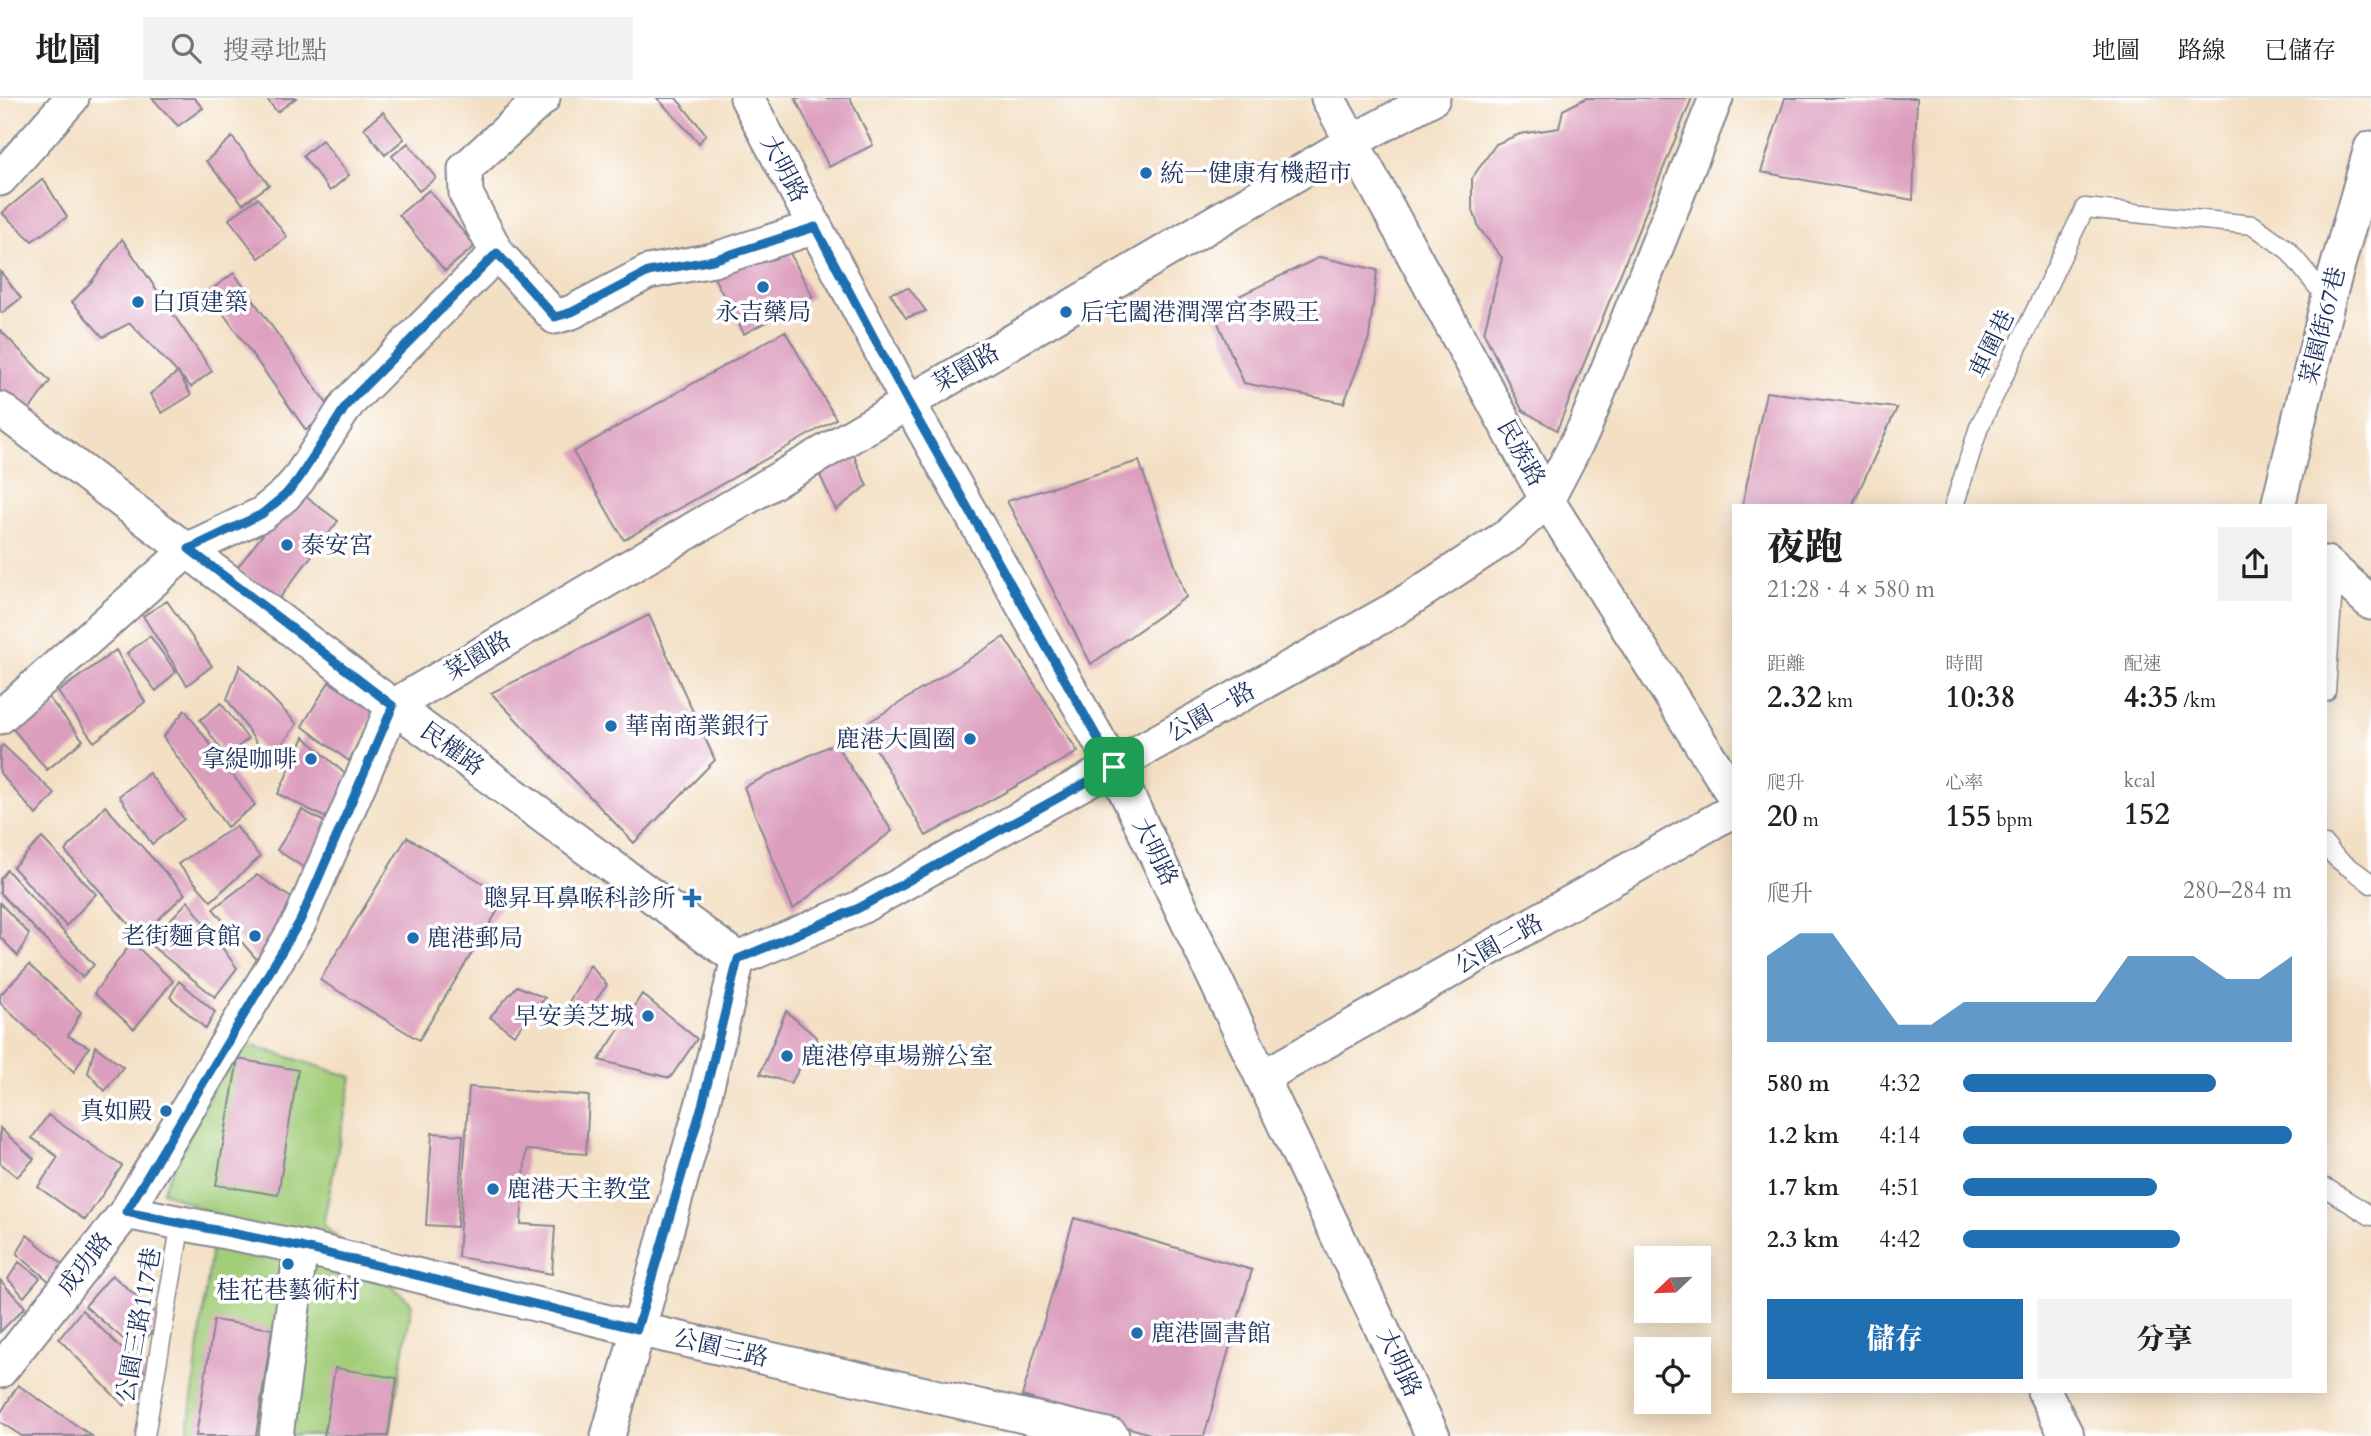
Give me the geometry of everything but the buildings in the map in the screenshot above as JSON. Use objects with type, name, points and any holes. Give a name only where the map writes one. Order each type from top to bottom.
[{"type":"street","points":[[0,180],[72,98]]},
{"type":"street","points":[[542,98],[465,169],[466,194],[497,253],[555,317],[572,312],[648,272],[713,260],[815,227]]},
{"type":"street","name":"大明路","points":[[747,98],[908,402],[1114,767],[1433,1436]]},
{"type":"street","name":"民族路","points":[[1328,98],[1547,500],[1732,793]]},
{"type":"street","name":"菜園路","points":[[393,706],[1351,142],[1433,98]]},
{"type":"street","name":"公園一路","points":[[738,959],[859,908],[1395,610],[1510,534],[1547,500],[1584,429],[1717,98]]},
{"type":"street","name":"菜園街67巷","points":[[2278,504],[2329,300],[2371,148]]},
{"type":"street","points":[[0,717],[189,549],[262,514],[285,495],[298,480],[348,403],[497,253]]},
{"type":"street","name":"民權路","points":[[0,409],[189,549],[393,706],[738,959]]},
{"type":"street","points":[[2330,567],[2371,603]]},
{"type":"street","name":"成功路","points":[[0,1371],[126,1212],[300,921],[393,706]]},
{"type":"street","name":"公園二路","points":[[1263,1077],[1732,811]]},
{"type":"street","points":[[608,1436],[703,1102],[738,959]]},
{"type":"street","name":"公園三路","points":[[126,1212],[301,1247],[637,1329],[1001,1424],[1112,1436]]},
{"type":"street","points":[[276,1436],[301,1247]]},
{"type":"street","points":[[2045,1393],[2067,1436]]},
{"type":"lane","name":"車圍巷","points":[[1955,504],[1979,427],[2085,208],[2253,225],[2288,250],[2329,300]]},
{"type":"lane","points":[[2327,661],[2330,567]]},
{"type":"lane","points":[[2327,847],[2332,855],[2355,868],[2371,884]]},
{"type":"lane","points":[[2327,1189],[2371,1216]]},
{"type":"lane","name":"公園三路117巷","points":[[145,1436],[181,1222]]},
{"type":"green space","name":"桂花巷藝術村","points":[[237,1041],[352,1077],[323,1225],[412,1304],[389,1436],[187,1436],[216,1215],[162,1191]]},
{"type":"place","name":"統一健康有機超市","points":[[1146,173]]},
{"type":"place","name":"永吉藥局","points":[[763,287]]},
{"type":"place","name":"白頂建築","points":[[138,302]]},
{"type":"place","name":"后宅闔港潤澤宮李殿王","points":[[1066,312]]},
{"type":"place","name":"泰安宮","points":[[287,545]]},
{"type":"place","name":"華南商業銀行","points":[[611,726]]},
{"type":"place","name":"鹿港大圓圈","points":[[970,739]]},
{"type":"place","name":"拿緹咖啡","points":[[311,759]]},
{"type":"place","name":"聰昇耳鼻喉科診所","points":[[692,898]]},
{"type":"place","name":"老街麵食館","points":[[255,936]]},
{"type":"place","name":"鹿港郵局","points":[[413,938]]},
{"type":"place","name":"早安美芝城","points":[[648,1016]]},
{"type":"place","name":"鹿港停車場辦公室","points":[[787,1056]]},
{"type":"place","name":"真如殿","points":[[166,1111]]},
{"type":"place","name":"鹿港天主教堂","points":[[493,1189]]},
{"type":"place","name":"桂花巷藝術村","points":[[288,1264]]},
{"type":"place","name":"鹿港圖書館","points":[[1137,1333]]},
{"type":"route","points":[[815,227],[908,402],[1114,767],[859,908],[738,959],[703,1102],[637,1329],[301,1247],[126,1212],[300,921],[393,706],[189,549],[262,514],[285,495],[298,480],[348,403],[497,253],[555,317],[572,312],[648,272],[713,260],[815,227]]}]
